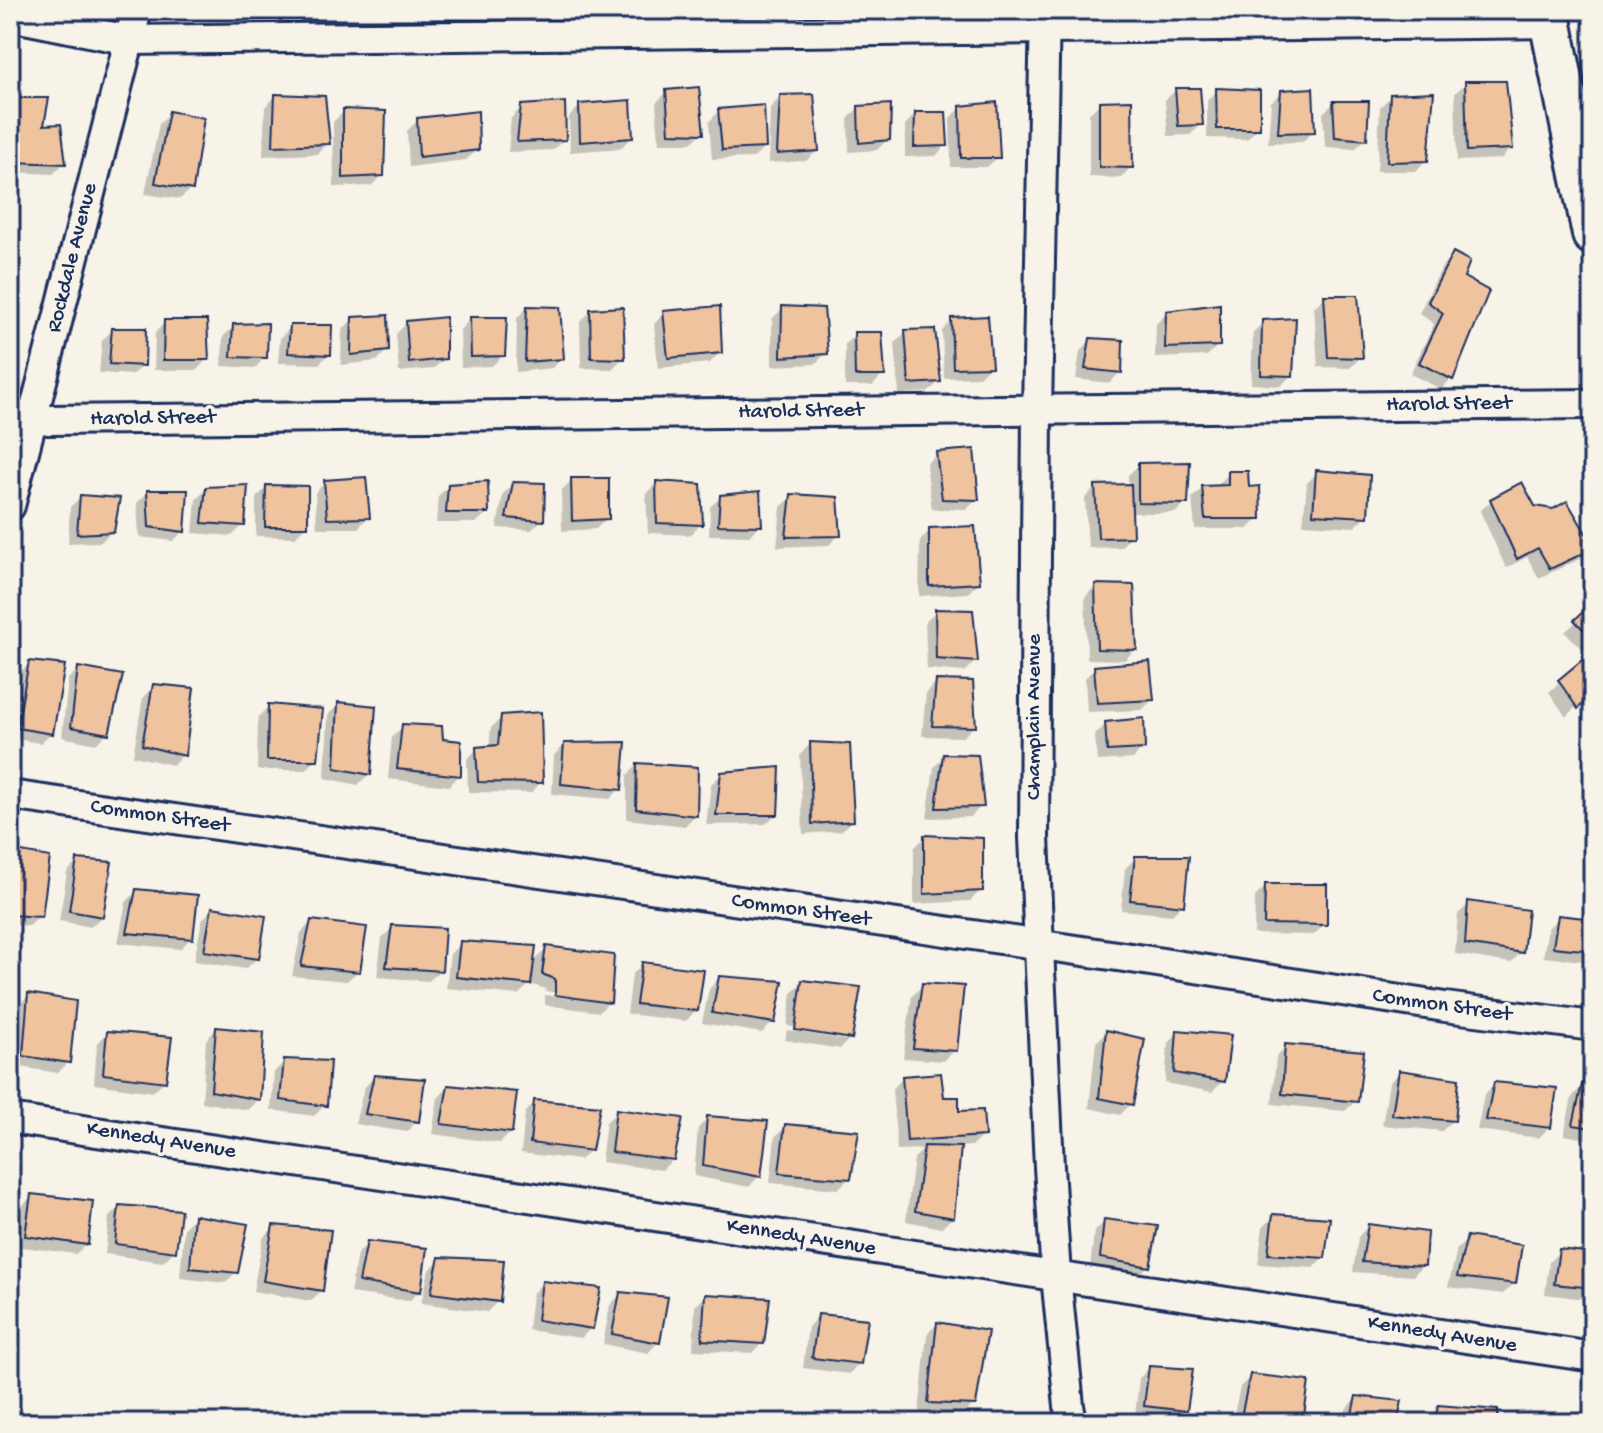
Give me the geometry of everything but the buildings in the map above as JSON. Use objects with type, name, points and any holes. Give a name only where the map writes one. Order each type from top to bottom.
[{"type":"main road","points":[[1550,17],[1593,234]]},
{"type":"street","name":"Rockdale Avenue","points":[[10,506],[21,416],[137,10]]},
{"type":"street","points":[[10,16],[129,40],[1045,20],[1550,17]]},
{"type":"street","name":"Champlain Avenue","points":[[1045,20],[1037,410],[1034,837],[1056,1276],[1072,1423]]},
{"type":"street","name":"Harold Street","points":[[21,416],[48,420],[1593,404]]},
{"type":"street","name":"Common Street","points":[[10,795],[1131,958],[1445,1007],[1593,1026]]},
{"type":"street","name":"Kennedy Avenue","points":[[10,1119],[1593,1357]]}]
